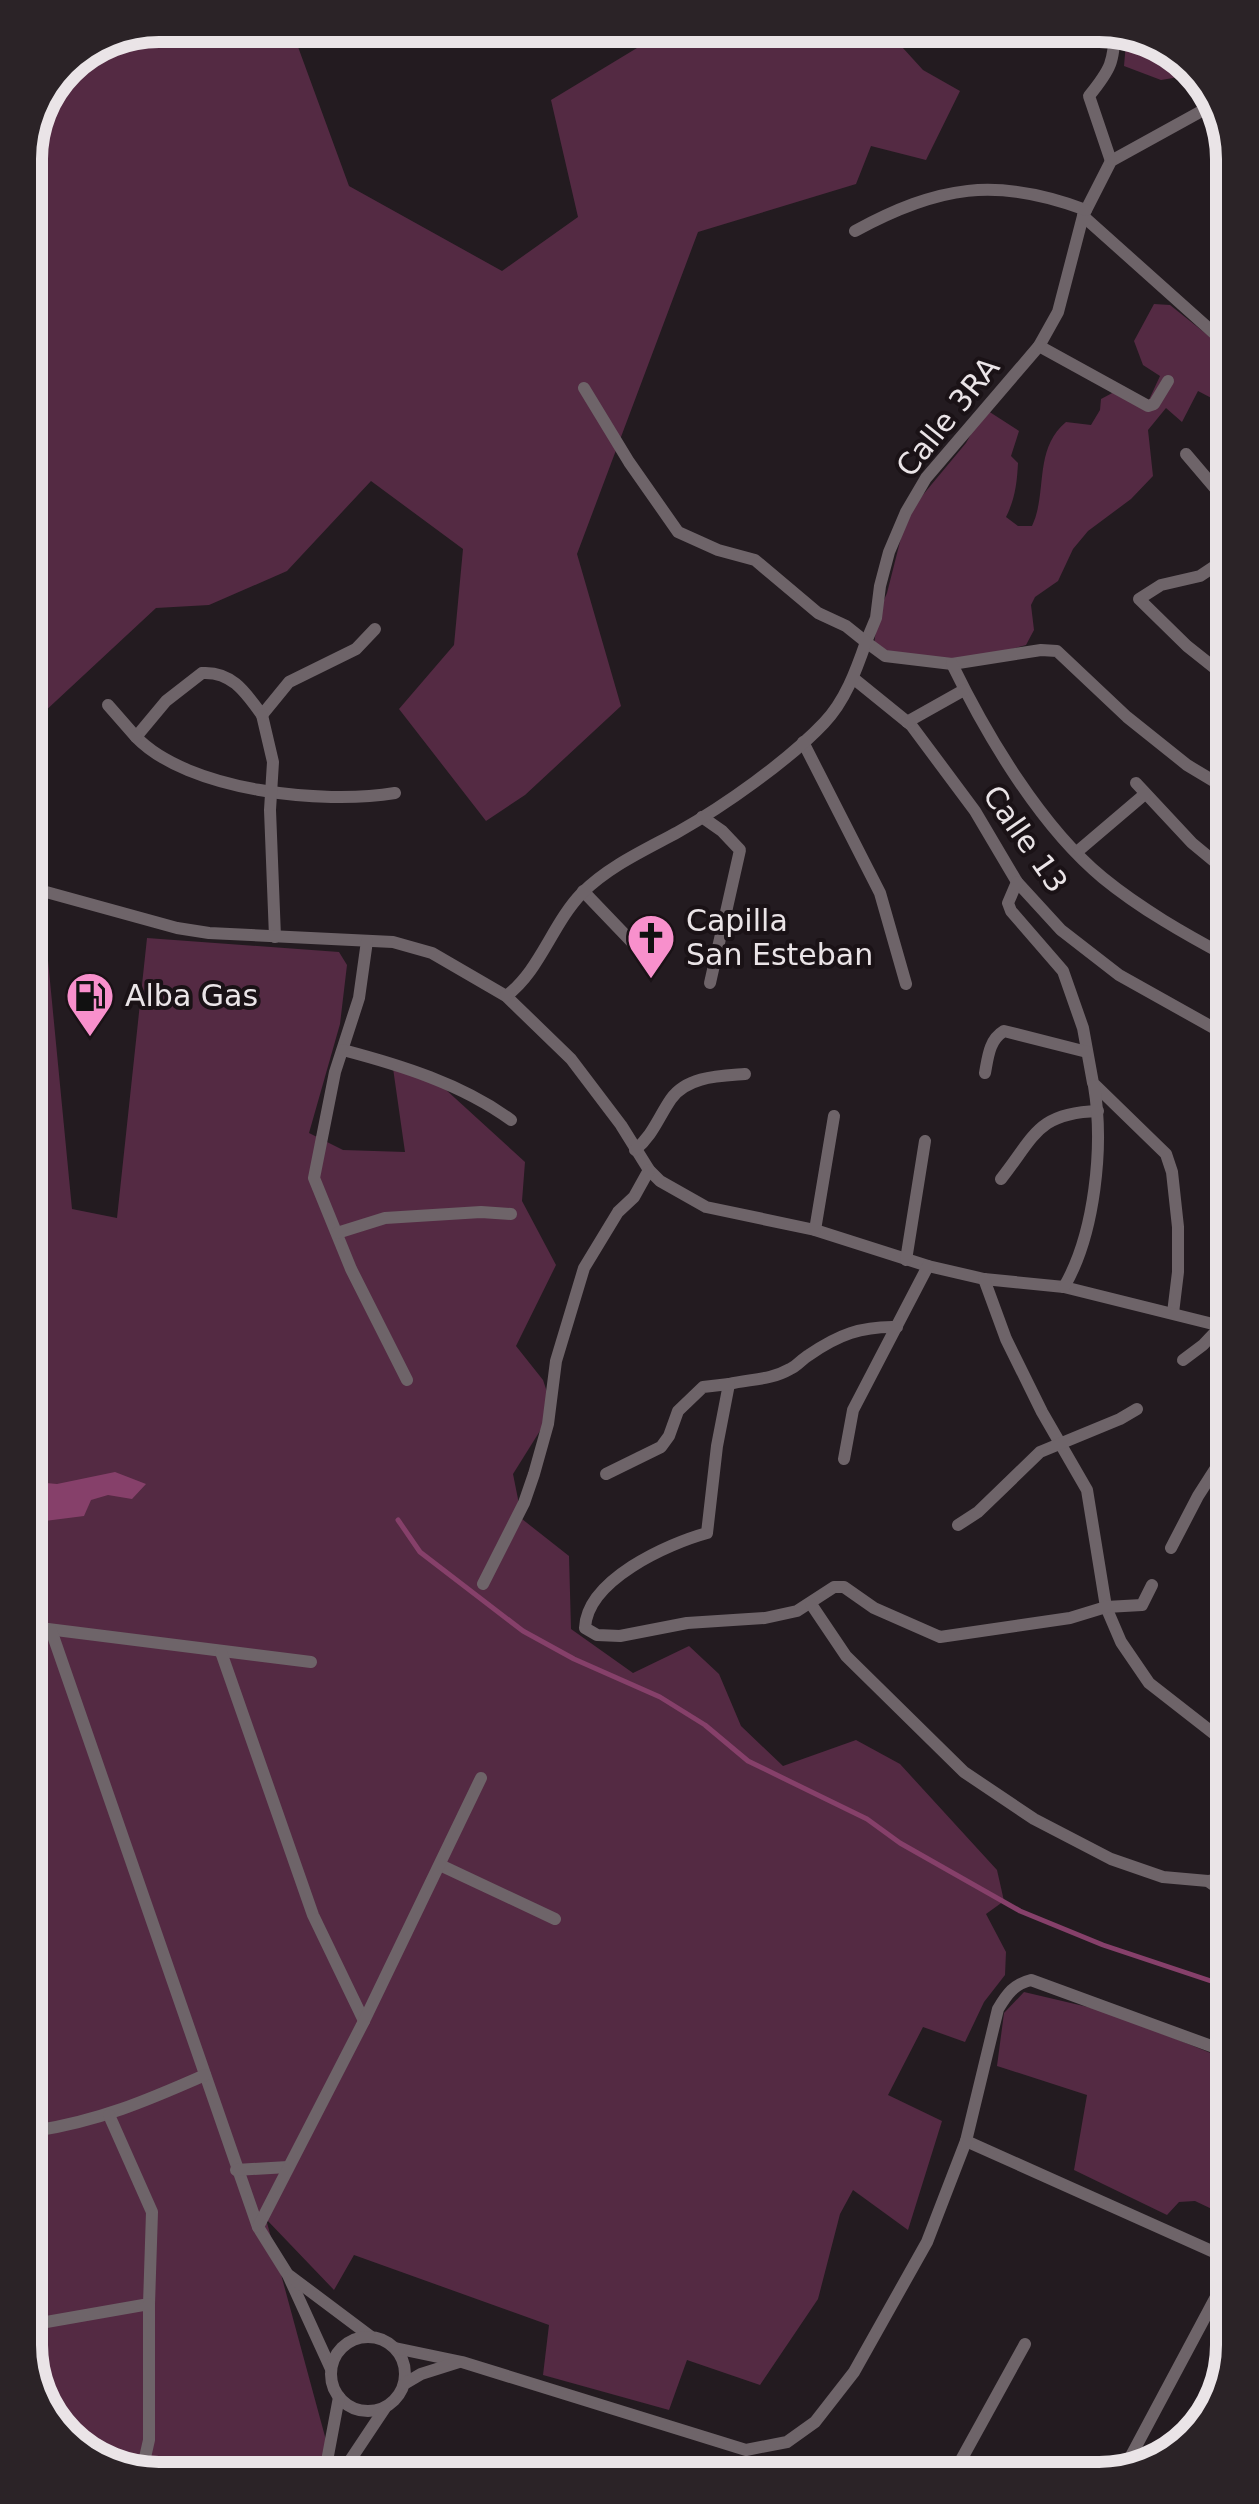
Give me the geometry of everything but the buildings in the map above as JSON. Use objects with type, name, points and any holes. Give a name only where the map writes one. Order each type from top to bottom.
[{"type":"street","points":[[1114,44],[1110,70],[1089,96],[1112,161],[1205,109]]},
{"type":"street","name":"Calle 3RA","points":[[506,996],[527,978],[558,923],[584,891],[644,849],[702,817],[826,722],[853,678],[876,618],[889,552],[906,512],[926,478],[1038,346],[1058,312],[1084,213],[1112,161]]},
{"type":"street","points":[[855,231],[897,208],[928,197],[993,188],[1045,194],[1084,213],[1216,335]]},
{"type":"street","points":[[1038,346],[1148,406],[1154,404],[1168,381]]},
{"type":"street","points":[[584,388],[678,532],[718,550],[755,560],[818,613],[846,626],[885,656],[952,664],[1057,651],[1128,717],[1216,782]]},
{"type":"street","points":[[1186,454],[1216,488]]},
{"type":"street","points":[[1215,566],[1200,576],[1161,585],[1138,599],[1216,669]]},
{"type":"street","points":[[262,714],[289,682],[356,649],[375,629]]},
{"type":"street","points":[[952,664],[1016,775],[1078,851],[1120,890],[1216,950]]},
{"type":"street","points":[[136,736],[166,701],[202,673],[231,678],[262,714],[273,762],[275,936]]},
{"type":"street","name":"Calle 13","points":[[853,678],[907,722],[975,811],[1017,882],[1062,930],[1110,968],[1216,1029]]},
{"type":"street","points":[[907,722],[964,690]]},
{"type":"street","points":[[108,705],[151,752],[173,765],[234,786],[272,793],[395,794]]},
{"type":"street","points":[[802,742],[880,893],[906,984]]},
{"type":"street","points":[[1078,851],[1140,789],[1216,863]]},
{"type":"street","points":[[702,817],[722,830],[740,850],[710,983]]},
{"type":"street","points":[[1017,882],[1008,904],[1063,971],[1087,1052],[1098,1111],[1097,1156],[1082,1242],[1077,1265],[1064,1286]]},
{"type":"street","points":[[43,891],[177,928],[392,942],[432,953],[506,996],[572,1060],[622,1125],[649,1170],[660,1181],[720,1212],[815,1230],[928,1266],[984,1278],[1064,1286],[1216,1326]]},
{"type":"street","points":[[584,891],[652,963]]},
{"type":"street","points":[[366,941],[359,998],[320,1134],[314,1178],[350,1268],[407,1380]]},
{"type":"street","points":[[985,1073],[992,1044],[1004,1032],[1087,1052]]},
{"type":"street","points":[[343,1050],[437,1080],[511,1120]]},
{"type":"street","points":[[635,1150],[650,1137],[677,1091],[710,1076],[745,1074]]},
{"type":"street","points":[[1094,1084],[1166,1154],[1172,1172],[1178,1227],[1173,1313]]},
{"type":"street","points":[[1000,1179],[1041,1126],[1054,1116],[1098,1111]]},
{"type":"street","points":[[815,1230],[834,1116]]},
{"type":"street","points":[[906,1260],[925,1141]]},
{"type":"street","points":[[484,1584],[534,1474],[548,1424],[556,1361],[584,1268],[649,1170]]},
{"type":"street","points":[[337,1233],[386,1218],[511,1214]]},
{"type":"street","points":[[844,1459],[853,1410],[928,1266]]},
{"type":"street","points":[[984,1278],[1006,1339],[1088,1490],[1106,1606],[1121,1642],[1149,1684],[1216,1735]]},
{"type":"street","points":[[606,1474],[661,1447],[678,1410],[704,1386],[765,1379],[792,1369],[850,1331],[872,1326],[896,1327]]},
{"type":"street","points":[[1182,1360],[1216,1335]]},
{"type":"street","points":[[729,1384],[707,1533],[682,1540],[612,1581],[585,1616],[584,1628],[596,1635],[620,1636],[687,1623],[765,1618],[811,1604],[834,1587],[844,1587],[874,1608],[940,1637],[1070,1618],[1106,1606],[1142,1606],[1152,1585]]},
{"type":"street","points":[[958,1525],[978,1512],[1040,1452],[1136,1409]]},
{"type":"street","points":[[1171,1548],[1216,1468]]},
{"type":"street","points":[[811,1604],[846,1656],[964,1772],[1034,1819],[1111,1859],[1163,1877],[1216,1879]]},
{"type":"street","points":[[42,1629],[312,1662]]},
{"type":"street","points":[[51,1630],[258,2228],[288,2275],[331,2369],[339,2397],[356,2409],[386,2407]]},
{"type":"street","points":[[221,1652],[313,1915],[364,2021]]},
{"type":"street","points":[[258,2228],[482,1778]]},
{"type":"street","points":[[440,1865],[555,1919]]},
{"type":"street","points":[[1208,1881],[1216,1887]]},
{"type":"street","points":[[288,2275],[371,2337],[395,2348],[462,2362],[746,2450],[786,2442],[815,2422],[854,2372],[927,2242],[966,2140],[998,2009],[1008,1993],[1031,1980],[1216,2048]]},
{"type":"street","points":[[42,2130],[82,2124],[205,2075]]},
{"type":"street","points":[[108,2115],[152,2212],[149,2440],[144,2460]]},
{"type":"street","points":[[966,2140],[1216,2254]]},
{"type":"street","points":[[236,2170],[288,2167]]},
{"type":"street","points":[[1131,2457],[1216,2296]]},
{"type":"street","points":[[42,2323],[149,2304]]},
{"type":"street","points":[[331,2369],[345,2345],[371,2337]]},
{"type":"street","points":[[960,2462],[1025,2344]]},
{"type":"street","points":[[395,2348],[404,2365],[404,2384]]},
{"type":"street","points":[[349,2461],[404,2384],[421,2374],[462,2362]]},
{"type":"street","points":[[327,2461],[339,2397]]},
{"type":"shaded area","points":[[160,42],[296,42],[349,186],[502,271],[578,217],[551,100],[646,43],[898,43],[923,70],[960,91],[926,160],[871,146],[856,184],[698,232],[577,554],[621,706],[525,795],[486,821],[399,709],[454,645],[463,549],[371,481],[287,571],[209,605],[156,608],[43,713],[43,152],[55,108],[67,88],[101,58],[137,45]]},
{"type":"shaded area","points":[[1126,46],[1158,58],[1182,77],[1161,80],[1124,66]]},
{"type":"shaded area","points":[[1154,304],[1170,305],[1216,342],[1216,400],[1198,391],[1182,422],[1166,408],[1148,430],[1153,476],[1131,499],[1088,531],[1073,549],[1058,581],[1035,597],[1031,605],[1034,630],[1026,645],[970,661],[892,653],[874,645],[878,614],[907,514],[966,443],[985,409],[1019,431],[1011,456],[1018,463],[1016,484],[1006,517],[1018,526],[1032,526],[1049,445],[1066,422],[1091,425],[1100,410],[1101,399],[1116,391],[1148,402],[1160,376],[1143,365],[1134,341]]},
{"type":"shaded area","points":[[43,920],[72,1209],[117,1218],[147,938],[339,952],[347,965],[340,1024],[309,1133],[343,1150],[405,1152],[392,1061],[433,1078],[525,1162],[522,1201],[556,1265],[516,1346],[543,1380],[553,1410],[513,1474],[522,1519],[569,1556],[571,1629],[633,1673],[689,1646],[719,1674],[741,1726],[783,1766],[856,1740],[900,1764],[997,1870],[1004,1901],[986,1914],[1006,1952],[1005,1975],[984,2002],[965,2042],[923,2027],[888,2095],[942,2121],[908,2230],[853,2190],[840,2214],[818,2299],[760,2385],[687,2360],[669,2410],[543,2375],[549,2325],[354,2255],[334,2290],[266,2219],[330,2455],[320,2461],[137,2459],[115,2453],[88,2437],[67,2416],[51,2389],[42,2344]]},
{"type":"shaded area","points":[[115,1472],[146,1484],[132,1499],[108,1495],[91,1500],[84,1516],[42,1521],[42,1483],[57,1484]]},
{"type":"shaded area","points":[[1024,1992],[1109,2012],[1216,2055],[1216,2211],[1195,2201],[1179,2202],[1167,2215],[1074,2170],[1087,2095],[997,2066],[1004,2013]]},
{"type":"waterway","points":[[398,1520],[420,1552],[523,1631],[574,1659],[660,1697],[705,1725],[748,1761],[867,1819],[900,1843],[1020,1911],[1103,1945],[1216,1983]]},
{"type":"place","name":"Capilla San Esteban","points":[[651,980]]},
{"type":"place","name":"Alba Gas","points":[[90,1038]]}]
